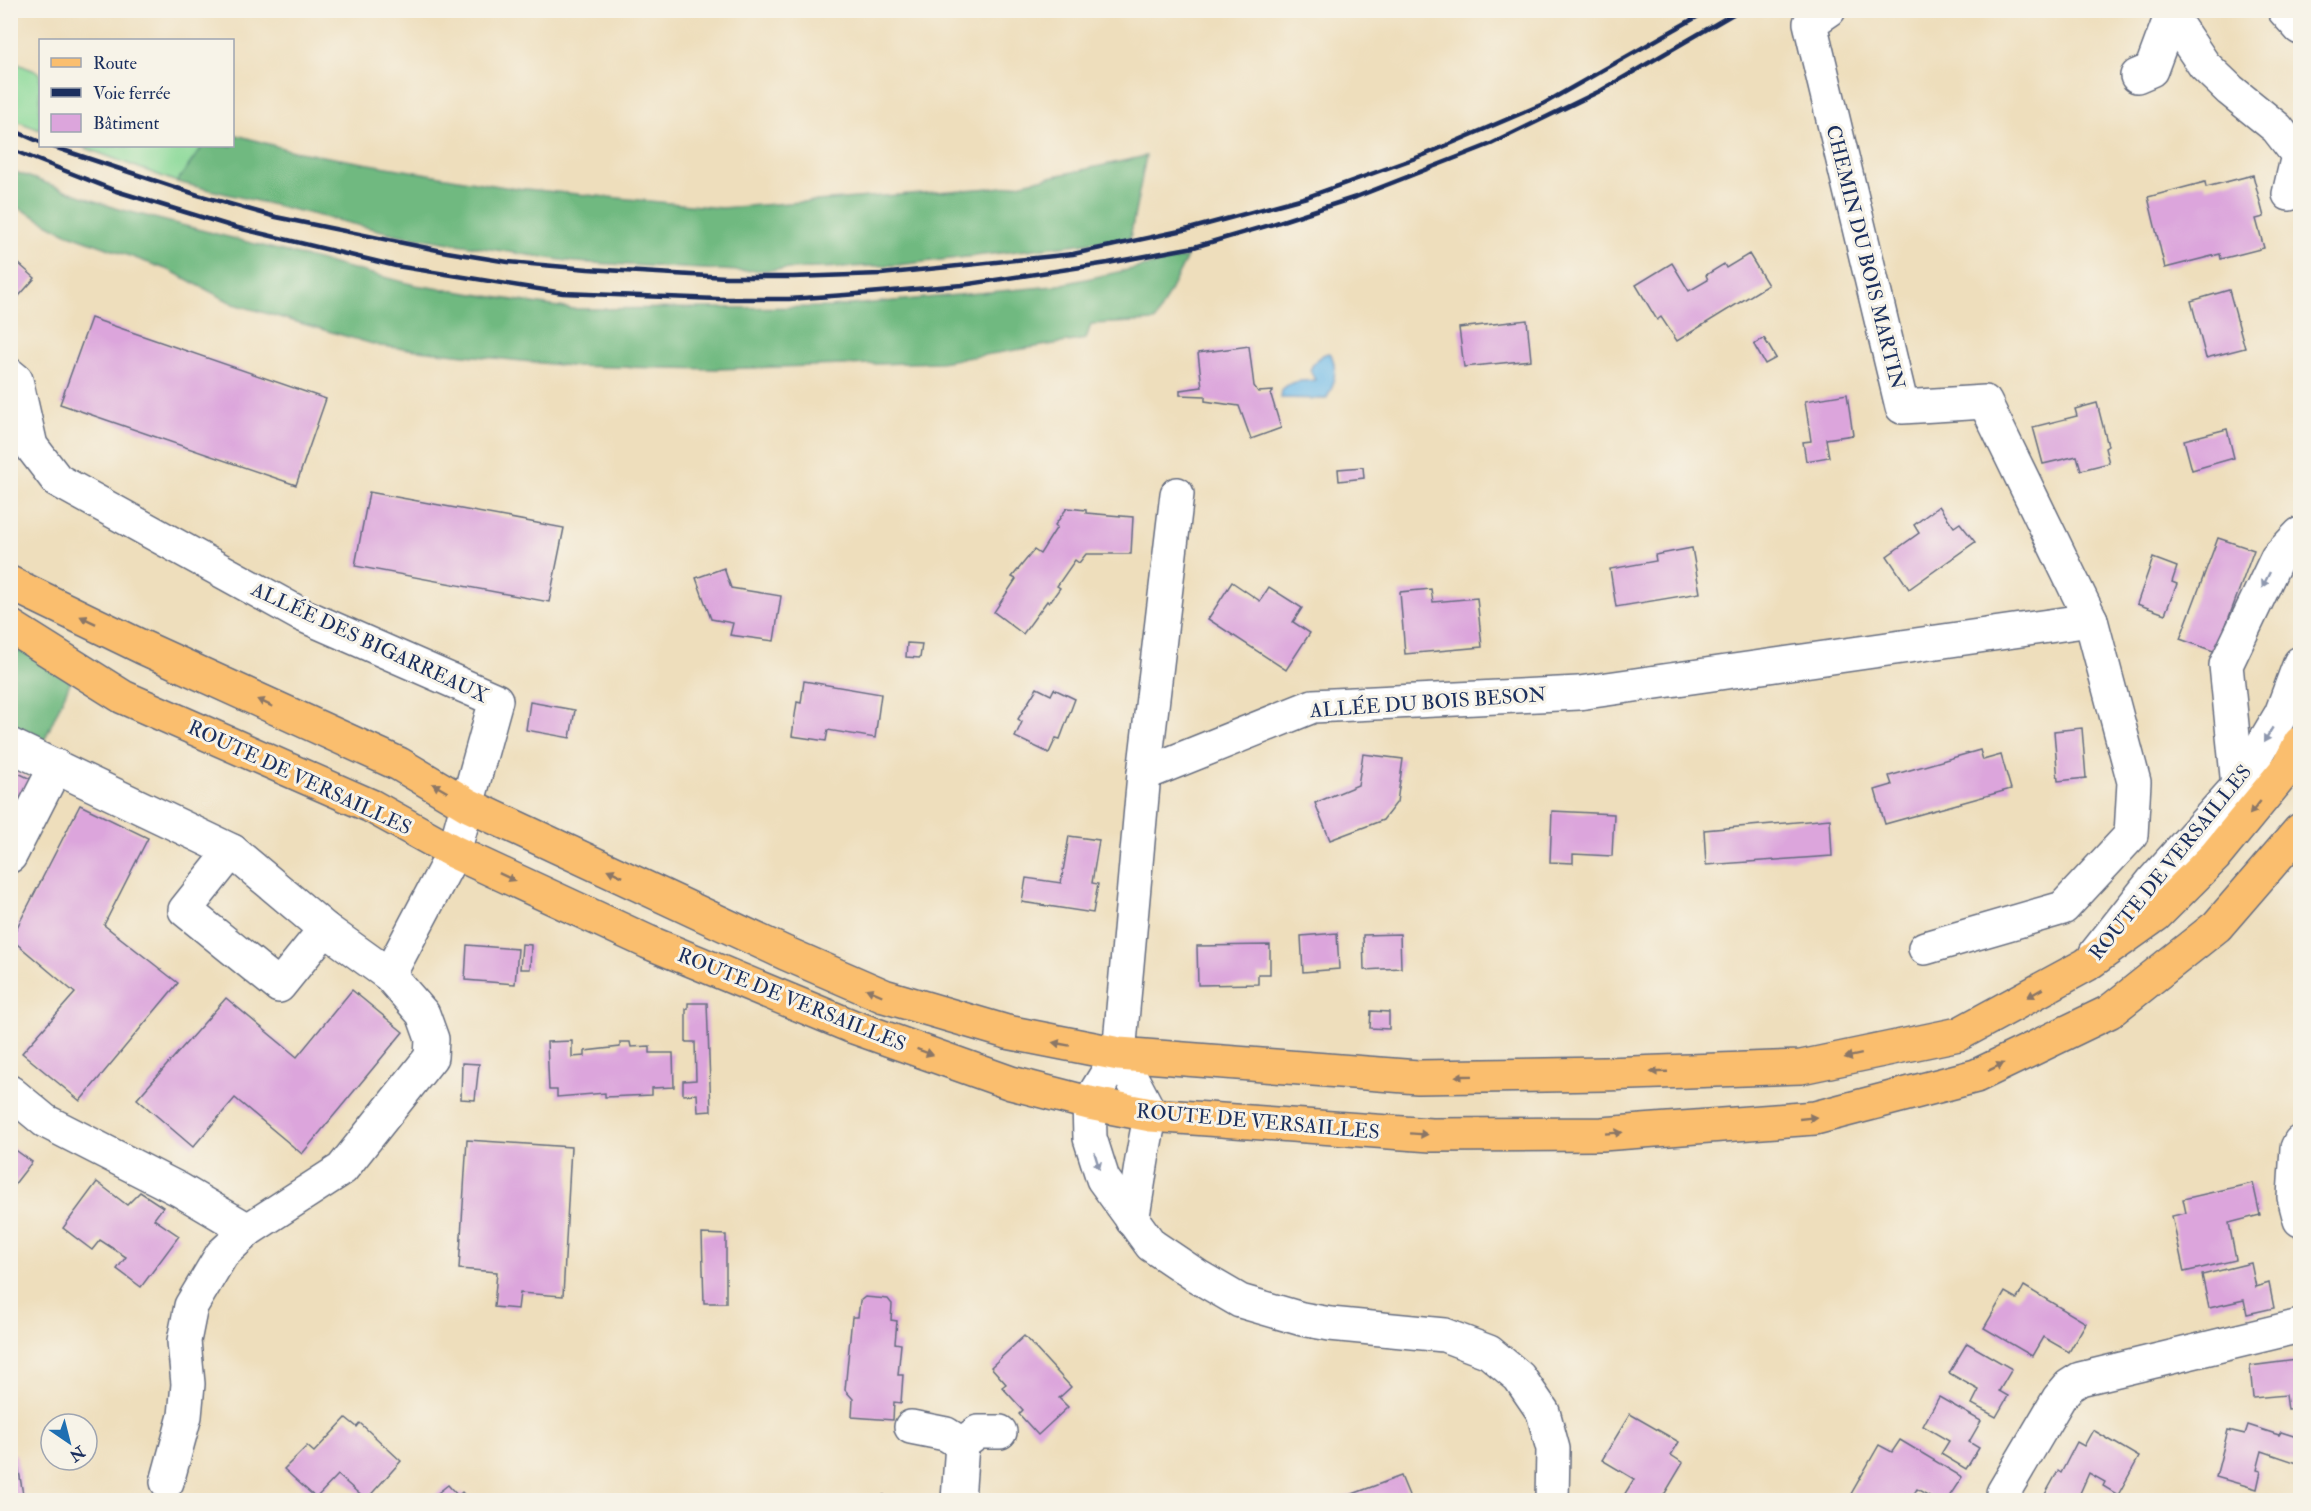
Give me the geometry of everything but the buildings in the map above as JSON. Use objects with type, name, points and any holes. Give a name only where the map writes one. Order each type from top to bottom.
[{"type":"main road","name":"ROUTE DE VERSAILLES","points":[[10,583],[142,647],[399,764],[468,804],[785,953],[884,996],[1007,1032],[1120,1044],[1240,1063],[1418,1077],[1604,1074],[1801,1067],[1959,1034],[2086,965],[2156,915],[2215,856],[2289,766],[2301,743]]},
{"type":"main road","name":"ROUTE DE VERSAILLES","points":[[10,626],[123,697],[371,806],[454,852],[648,942],[851,1026],[1011,1083],[1089,1103],[1151,1115],[1431,1135],[1602,1134],[1815,1118],[1976,1076],[2109,1012],[2217,926],[2301,830]]},
{"type":"street","name":"CHEMIN DU BOIS MARTIN","points":[[1829,10],[1810,23],[1902,407],[1985,402],[2091,620],[2134,782],[2132,835],[2063,908],[1925,948]]},
{"type":"street","points":[[2284,10],[2301,28]]},
{"type":"street","points":[[2137,76],[2151,70],[2170,13]]},
{"type":"street","points":[[2170,13],[2204,64],[2230,90],[2277,128],[2298,155],[2289,194]]},
{"type":"street","name":"ALLÉE DES BIGARREAUX","points":[[10,375],[16,380],[31,446],[57,480],[300,614],[496,700],[454,852],[389,975]]},
{"type":"street","points":[[1177,494],[1144,774],[1120,1044],[1089,1103],[1090,1138],[1103,1179],[1151,1245],[1240,1301],[1302,1319],[1330,1324],[1444,1335],[1489,1352],[1519,1377],[1543,1412],[1553,1449],[1552,1500]]},
{"type":"street","points":[[2238,786],[2226,665],[2277,558],[2301,534]]},
{"type":"street","name":"ALLÉE DU BOIS BESON","points":[[1144,774],[1313,706],[1579,693],[2091,620]]},
{"type":"street","name":"ROUTE DE VERSAILLES","points":[[2086,965],[2153,881],[2238,786],[2281,714],[2301,663]]},
{"type":"street","points":[[10,745],[232,851],[325,929],[389,975],[423,1014],[432,1039],[431,1057],[342,1168],[248,1230],[222,1254],[191,1306],[184,1341],[189,1384],[185,1416],[167,1482]]},
{"type":"street","points":[[10,856],[56,766]]},
{"type":"street","points":[[232,851],[185,910],[279,986],[325,929]]},
{"type":"street","points":[[1120,1044],[1151,1115],[1132,1220]]},
{"type":"street","points":[[10,1092],[45,1121],[180,1190],[248,1230]]},
{"type":"street","points":[[2301,1142],[2297,1148],[2294,1197],[2301,1220]]},
{"type":"street","points":[[2004,1500],[2003,1493],[2059,1398],[2069,1386],[2080,1379],[2301,1326]]},
{"type":"street","points":[[911,1427],[946,1434],[962,1444]]},
{"type":"street","points":[[958,1500],[962,1444],[978,1432],[1000,1432]]},
{"type":"green space","points":[[11,61],[39,73],[39,130],[11,119]]},
{"type":"green space","points":[[234,134],[293,151],[505,187],[721,208],[1004,187],[1146,156],[1130,238],[898,265],[739,271],[574,262],[399,235],[177,182],[202,147],[234,147]]},
{"type":"green space","points":[[83,147],[202,147],[177,182]]},
{"type":"green space","points":[[10,170],[115,208],[415,285],[572,309],[830,307],[1054,286],[1187,257],[1155,321],[1091,324],[1086,339],[940,362],[716,369],[570,366],[380,346],[234,304],[171,271],[66,233],[11,204]]},
{"type":"green space","points":[[10,635],[78,665],[44,741],[11,723]]},
{"type":"water","points":[[1331,354],[1333,360],[1334,371],[1333,383],[1326,399],[1281,398],[1282,390],[1290,384],[1315,380],[1310,370],[1319,357]]},
{"type":"railway","points":[[54,147],[198,195],[276,217],[508,262],[726,277],[881,274],[1073,254],[1189,229],[1307,197],[1424,155],[1543,104],[1709,10]]},
{"type":"railway","points":[[10,149],[116,191],[234,227],[396,266],[563,293],[718,299],[789,299],[845,295],[962,285],[1108,263],[1194,247],[1273,224],[1356,197],[1491,144],[1602,90],[1740,10]]},
{"type":"railway","points":[[10,129],[39,142]]}]
